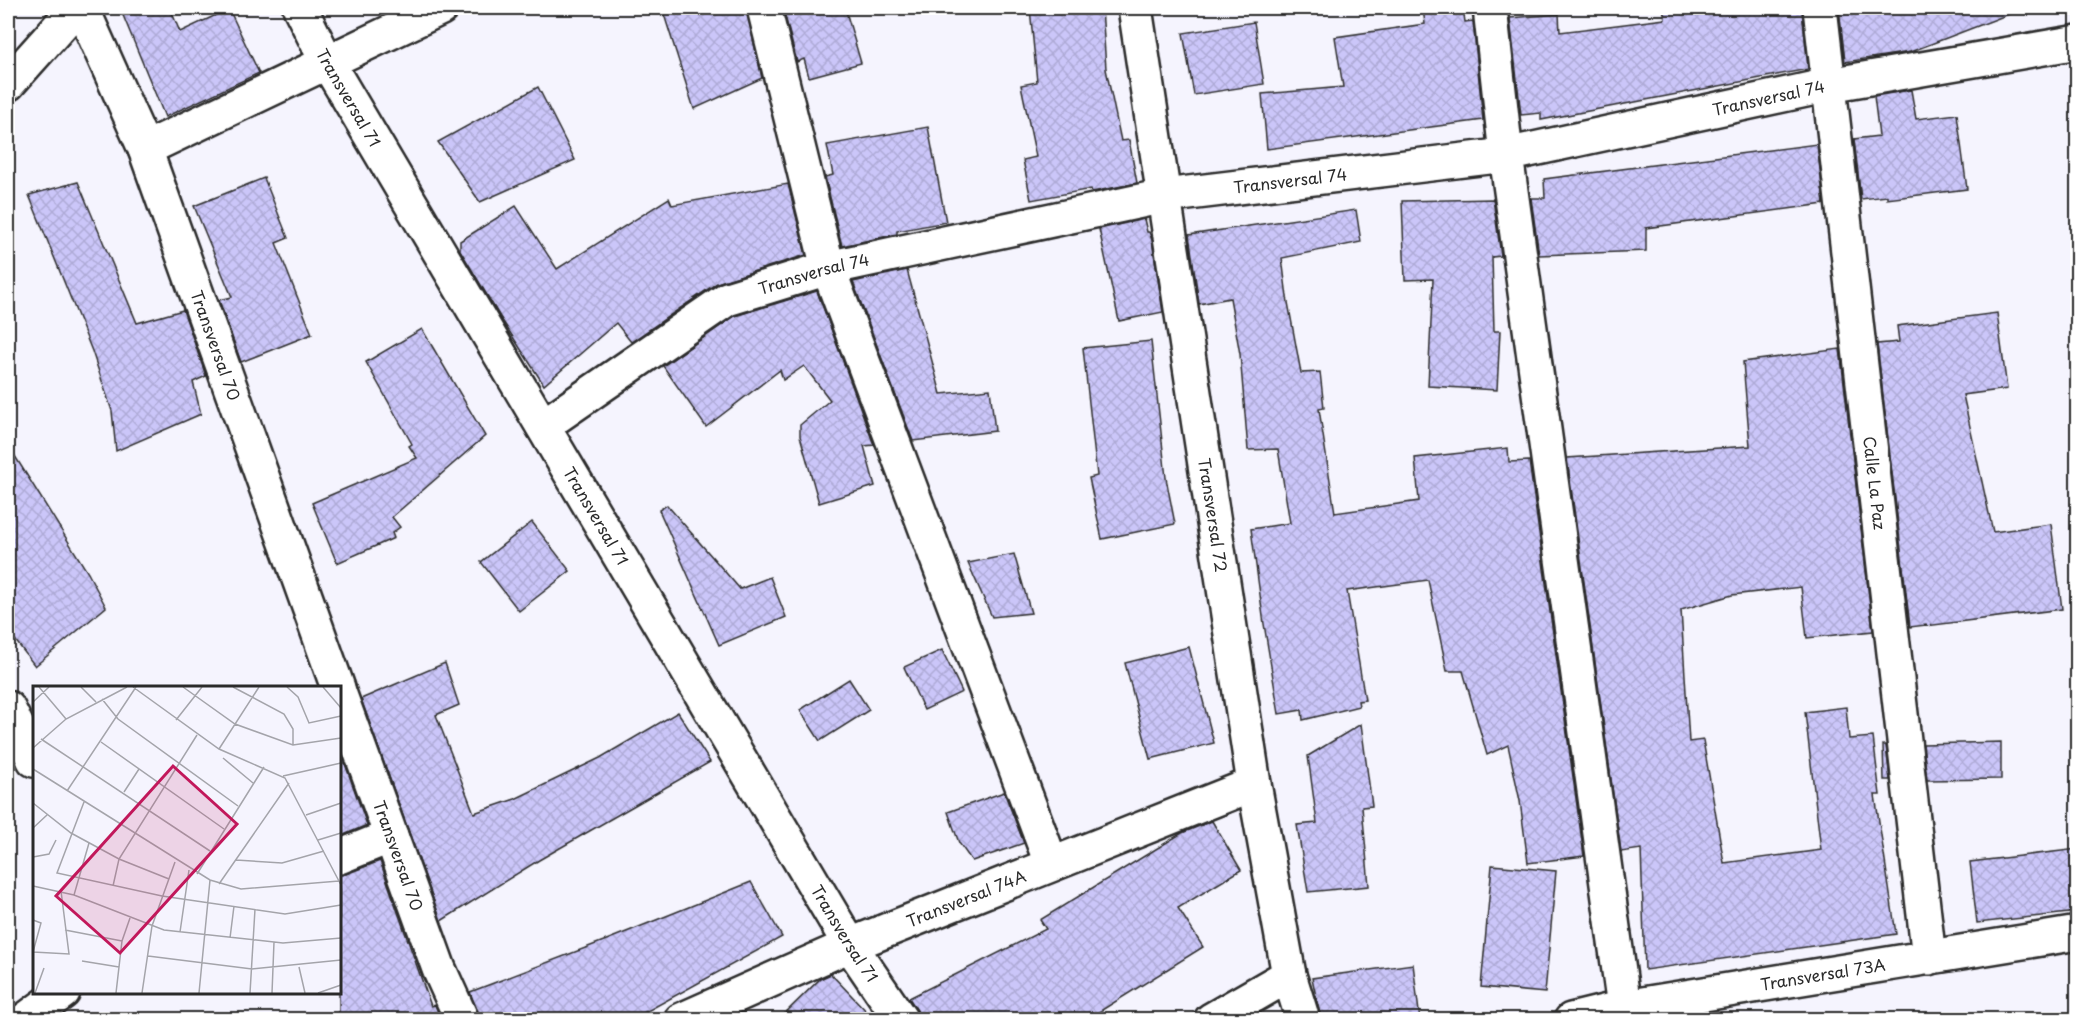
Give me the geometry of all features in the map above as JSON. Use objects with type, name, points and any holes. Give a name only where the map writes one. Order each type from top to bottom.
[{"type":"street","points":[[8,84],[76,8]]},
{"type":"street","name":"Transversal 70","points":[[82,8],[145,149],[337,686]]},
{"type":"street","name":"Transversal 71","points":[[300,8],[327,62],[850,945],[901,1020]]},
{"type":"street","points":[[145,149],[441,8]]},
{"type":"street","points":[[764,8],[828,268],[1052,863]]},
{"type":"street","name":"Transversal 72","points":[[1135,8],[1254,784],[1289,975],[1303,1020]]},
{"type":"street","points":[[1490,8],[1506,155],[1624,1007]]},
{"type":"street","name":"Calle La Paz","points":[[1820,8],[1929,958]]},
{"type":"street","name":"Transversal 74","points":[[543,426],[727,299],[828,268],[1164,196],[1506,155],[1829,85],[2078,42]]},
{"type":"street","name":"Transversal 70","points":[[340,696],[439,969],[462,1020]]},
{"type":"street","points":[[8,708],[33,758]]},
{"type":"street","name":"Transversal 74A","points":[[681,1020],[850,945],[1254,784]]},
{"type":"street","points":[[340,857],[391,836]]},
{"type":"street","name":"Transversal 73A","points":[[1571,1020],[1624,1007],[2078,933]]},
{"type":"street","points":[[1211,1020],[1289,975]]},
{"type":"street","points":[[25,1020],[62,994]]},
{"type":"building","points":[[120,8],[170,8],[180,32],[229,9],[259,73],[165,117]]},
{"type":"building","points":[[662,8],[746,8],[762,78],[694,109]]},
{"type":"building","points":[[783,8],[845,8],[861,63],[809,77],[804,59],[797,62]]},
{"type":"building","points":[[1030,8],[1102,8],[1106,69],[1121,141],[1129,140],[1137,183],[1031,200],[1023,160],[1036,157],[1021,85],[1037,82]]},
{"type":"building","points":[[1423,8],[1463,8],[1465,22],[1473,21],[1483,120],[1267,149],[1262,94],[1343,87],[1335,37],[1425,24]]},
{"type":"building","points":[[1663,8],[1802,8],[1808,69],[1541,120],[1541,113],[1521,115],[1510,18],[1559,14],[1560,32],[1665,19]]},
{"type":"building","points":[[1839,8],[2017,8],[2017,11],[1910,52],[1845,62]]},
{"type":"building","points":[[1254,22],[1264,84],[1194,95],[1183,33]]},
{"type":"building","points":[[538,87],[575,160],[480,202],[438,142]]},
{"type":"building","points":[[1911,90],[1916,119],[1957,114],[1967,189],[1887,199],[1887,196],[1861,199],[1854,139],[1879,136],[1874,96]]},
{"type":"building","points":[[928,127],[946,222],[897,231],[897,234],[842,246],[825,177],[833,175],[827,145]]},
{"type":"building","points":[[1817,144],[1824,204],[1646,228],[1646,251],[1539,255],[1531,198],[1545,198],[1544,179]]},
{"type":"building","points":[[264,178],[288,238],[276,243],[312,334],[241,362],[219,300],[232,297],[194,206]]},
{"type":"building","points":[[78,182],[137,323],[183,310],[206,376],[193,382],[201,414],[116,451],[112,411],[92,351],[29,195]]},
{"type":"building","points":[[788,184],[806,255],[717,283],[631,342],[616,323],[544,385],[460,250],[460,241],[516,206],[557,269],[669,198],[672,205]]},
{"type":"building","points":[[1493,199],[1501,256],[1492,257],[1494,331],[1500,331],[1497,390],[1428,386],[1433,279],[1405,280],[1402,201]]},
{"type":"building","points":[[1356,210],[1361,242],[1282,258],[1301,373],[1320,372],[1324,408],[1319,409],[1335,513],[1419,501],[1415,458],[1508,448],[1509,462],[1529,461],[1584,856],[1528,863],[1520,801],[1508,745],[1487,755],[1463,671],[1447,671],[1428,580],[1347,591],[1365,700],[1358,701],[1359,706],[1303,720],[1302,710],[1279,714],[1251,529],[1290,523],[1278,449],[1248,450],[1240,354],[1230,298],[1199,304],[1189,235]]},
{"type":"building","points":[[1144,219],[1147,232],[1152,240],[1163,312],[1119,321],[1099,229]]},
{"type":"building","points":[[907,270],[941,394],[990,389],[995,431],[913,441],[853,282]]},
{"type":"building","points":[[817,291],[874,445],[864,446],[875,486],[819,503],[800,436],[800,425],[830,400],[804,366],[783,380],[780,370],[706,427],[663,366],[735,316]]},
{"type":"building","points":[[1997,313],[2007,389],[1963,395],[1993,532],[2051,524],[2062,609],[1910,627],[1877,344],[1899,342],[1897,326]]},
{"type":"building","points":[[422,329],[485,436],[392,517],[400,527],[392,533],[394,538],[337,563],[312,503],[417,458],[409,446],[412,444],[366,362]]},
{"type":"building","points":[[1151,341],[1166,478],[1175,524],[1102,539],[1089,478],[1097,476],[1083,348]]},
{"type":"building","points":[[1840,349],[1873,631],[1807,638],[1801,587],[1732,595],[1681,610],[1689,742],[1703,740],[1724,863],[1821,850],[1805,712],[1846,707],[1849,739],[1873,737],[1880,795],[1875,795],[1896,934],[1645,970],[1641,849],[1621,852],[1567,458],[1750,446],[1743,362]]},
{"type":"building","points":[[8,445],[88,573],[106,607],[35,666],[8,631]]},
{"type":"building","points":[[667,505],[740,589],[770,577],[786,617],[719,645],[659,510]]},
{"type":"building","points":[[532,522],[570,571],[519,611],[481,562]]},
{"type":"building","points":[[1014,554],[1031,613],[992,617],[968,563]]},
{"type":"building","points":[[1189,647],[1214,743],[1150,759],[1125,663]]},
{"type":"building","points":[[942,650],[962,692],[924,710],[904,667]]},
{"type":"building","points":[[445,663],[459,705],[436,715],[474,813],[515,799],[600,758],[678,712],[710,762],[539,860],[441,921],[361,699]]},
{"type":"building","points":[[849,679],[869,710],[820,741],[800,710]]},
{"type":"building","points":[[1361,724],[1372,806],[1362,807],[1369,886],[1308,892],[1297,825],[1317,823],[1308,756]]},
{"type":"building","points":[[2001,742],[2001,779],[1927,780],[1923,744]]},
{"type":"building","points":[[1883,745],[1886,745],[1890,780],[1884,780]]},
{"type":"building","points":[[340,750],[367,825],[340,837]]},
{"type":"building","points":[[1004,792],[1024,843],[972,861],[959,843],[948,812]]},
{"type":"building","points":[[1212,821],[1241,870],[1178,908],[1203,947],[1086,1020],[920,1020],[909,998],[1046,929],[1040,920],[1182,833]]},
{"type":"building","points":[[2078,849],[2078,912],[1977,923],[1970,862]]},
{"type":"building","points":[[380,861],[431,1006],[435,1005],[441,1020],[339,1020],[340,875]]},
{"type":"building","points":[[1492,865],[1556,871],[1545,993],[1481,987]]},
{"type":"building","points":[[751,882],[782,937],[631,1020],[480,1020],[470,992]]},
{"type":"building","points":[[1413,964],[1420,1020],[1321,1020],[1312,978]]},
{"type":"building","points":[[831,974],[872,1017],[875,1015],[878,1020],[778,1020],[820,979]]}]
